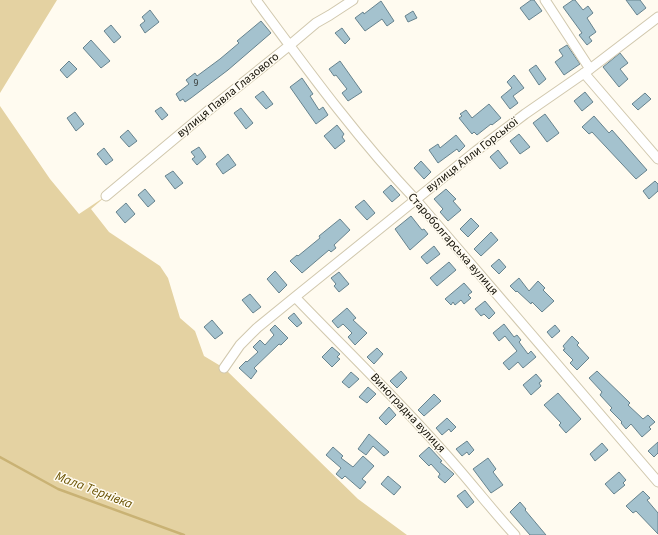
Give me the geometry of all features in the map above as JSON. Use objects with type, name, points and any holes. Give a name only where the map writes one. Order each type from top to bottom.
[{"type":"street","name":"Староболгарська вулиця","points":[[256,0],[356,133],[385,168],[416,200],[658,482]]},
{"type":"street","name":"вулиця Павла Глазового","points":[[106,196],[202,115],[316,23],[354,0]]},
{"type":"street","points":[[545,0],[587,71],[658,159]]},
{"type":"street","name":"вулиця Алли Горської","points":[[224,368],[246,339],[295,297],[476,151],[525,114],[587,71],[658,17]]},
{"type":"street","name":"Виноградна вулиця","points":[[295,297],[378,380],[439,447],[515,535]]},
{"type":"shaded area","points":[[0,0],[57,0],[0,93]]},
{"type":"shaded area","points":[[0,106],[50,179],[79,214],[106,196],[91,209],[109,232],[160,266],[168,278],[180,318],[195,331],[204,356],[224,368],[358,499],[407,535],[0,535]]},
{"type":"building","points":[[531,0],[534,0],[542,11],[529,20],[520,8]]},
{"type":"building","points":[[575,0],[583,10],[588,6],[593,13],[587,18],[596,32],[589,37],[592,41],[587,45],[579,35],[582,33],[563,7]]},
{"type":"building","points":[[626,0],[640,0],[646,8],[637,15]]},
{"type":"building","points":[[381,1],[394,21],[387,26],[382,19],[365,31],[355,18],[363,12],[364,14]]},
{"type":"building","points":[[150,10],[159,22],[145,33],[140,25],[145,21],[142,17]]},
{"type":"building","points":[[413,11],[417,18],[408,22],[405,16]]},
{"type":"building","points":[[261,21],[271,33],[228,70],[191,98],[185,102],[183,99],[180,101],[176,94],[189,84],[186,80],[195,73],[197,76],[220,59],[239,43],[237,41]]},
{"type":"building","points":[[111,25],[121,37],[114,43],[104,31]]},
{"type":"building","points":[[342,28],[350,39],[345,44],[335,33]]},
{"type":"building","points":[[91,40],[110,61],[101,68],[83,48]]},
{"type":"building","points":[[567,45],[580,64],[564,75],[555,62],[563,56],[559,50]]},
{"type":"building","points":[[620,53],[628,63],[620,69],[628,79],[619,87],[603,67]]},
{"type":"building","points":[[69,61],[77,69],[67,78],[60,70]]},
{"type":"building","points":[[340,61],[362,92],[348,101],[342,93],[347,89],[329,69]]},
{"type":"building","points":[[536,65],[546,79],[539,85],[529,70]]},
{"type":"building","points":[[514,75],[524,88],[513,96],[518,103],[510,109],[501,97],[512,88],[507,82]]},
{"type":"building","points":[[302,78],[313,94],[310,96],[319,110],[323,107],[328,115],[316,124],[290,87]]},
{"type":"building","points":[[263,91],[273,104],[266,109],[255,97]]},
{"type":"building","points":[[585,92],[593,102],[582,111],[574,101]]},
{"type":"building","points":[[645,93],[651,99],[638,110],[632,104]]},
{"type":"building","points":[[489,104],[501,118],[477,135],[474,132],[472,134],[459,118],[462,116],[460,114],[466,110],[472,118]]},
{"type":"building","points":[[161,107],[168,115],[162,120],[155,111]]},
{"type":"building","points":[[241,108],[253,123],[246,129],[234,113]]},
{"type":"building","points":[[75,112],[84,124],[76,131],[67,118]]},
{"type":"building","points":[[545,114],[559,133],[547,142],[533,123]]},
{"type":"building","points":[[594,116],[609,133],[612,130],[647,170],[636,179],[592,132],[589,134],[582,127]]},
{"type":"building","points":[[337,125],[344,134],[342,137],[345,141],[335,149],[324,136]]},
{"type":"building","points":[[128,130],[137,141],[129,147],[120,137]]},
{"type":"building","points":[[519,134],[530,147],[520,154],[510,141]]},
{"type":"building","points":[[456,135],[465,146],[459,152],[457,149],[438,163],[429,150],[438,144],[440,148]]},
{"type":"building","points":[[199,147],[206,157],[197,165],[192,159],[195,157],[191,152]]},
{"type":"building","points":[[104,148],[113,160],[106,165],[97,154]]},
{"type":"building","points":[[498,150],[508,163],[500,169],[490,157]]},
{"type":"building","points":[[228,154],[236,165],[223,174],[216,164]]},
{"type":"building","points":[[421,161],[431,172],[424,179],[414,168]]},
{"type":"building","points":[[173,171],[183,183],[175,189],[165,176]]},
{"type":"building","points":[[655,181],[658,184],[658,191],[649,199],[643,191]]},
{"type":"building","points":[[391,185],[400,195],[392,202],[383,192]]},
{"type":"building","points":[[145,189],[155,201],[148,207],[138,195]]},
{"type":"building","points":[[446,189],[456,199],[453,201],[461,210],[448,221],[440,212],[443,209],[434,199]]},
{"type":"building","points":[[364,200],[375,213],[367,220],[355,207]]},
{"type":"building","points":[[126,203],[135,214],[125,223],[116,212]]},
{"type":"building","points":[[411,216],[422,230],[424,229],[428,234],[410,250],[395,229]]},
{"type":"building","points":[[471,218],[479,226],[468,237],[460,229]]},
{"type":"building","points":[[340,219],[350,230],[334,245],[336,248],[331,252],[329,250],[302,273],[290,261],[320,238],[319,236]]},
{"type":"building","points":[[491,232],[498,240],[481,256],[474,249]]},
{"type":"building","points":[[434,246],[440,254],[427,264],[421,257]]},
{"type":"building","points":[[499,259],[506,267],[499,274],[491,266]]},
{"type":"building","points":[[449,262],[456,270],[437,286],[430,278]]},
{"type":"building","points":[[275,271],[287,285],[279,293],[267,279]]},
{"type":"building","points":[[339,272],[349,284],[339,292],[334,286],[336,284],[331,278]]},
{"type":"building","points":[[519,278],[529,291],[538,281],[545,288],[543,290],[554,301],[542,312],[532,302],[531,304],[510,286]]},
{"type":"building","points":[[464,283],[472,292],[468,295],[471,298],[464,304],[461,300],[455,305],[453,302],[451,305],[445,299]]},
{"type":"building","points":[[250,294],[261,307],[253,313],[242,300]]},
{"type":"building","points":[[485,301],[495,313],[489,319],[484,314],[481,316],[475,309]]},
{"type":"building","points":[[347,308],[356,318],[353,320],[367,333],[355,345],[348,337],[352,333],[343,324],[338,328],[332,321]]},
{"type":"building","points":[[294,313],[302,323],[297,327],[288,318]]},
{"type":"building","points":[[212,320],[223,333],[215,339],[204,327]]},
{"type":"building","points":[[504,324],[514,337],[517,335],[521,340],[519,342],[528,354],[531,351],[536,357],[523,368],[518,362],[509,370],[503,363],[517,351],[505,336],[499,341],[493,333]]},
{"type":"building","points":[[275,325],[288,338],[281,345],[279,344],[254,368],[257,371],[251,379],[239,368],[258,352],[253,347],[260,340],[265,345],[274,335],[270,330]]},
{"type":"building","points":[[555,325],[560,331],[552,338],[547,332]]},
{"type":"building","points":[[572,336],[579,343],[577,345],[589,358],[577,370],[570,363],[573,360],[563,350],[565,349],[563,346]]},
{"type":"building","points":[[332,347],[340,354],[337,357],[340,359],[332,367],[322,357]]},
{"type":"building","points":[[377,348],[383,354],[374,364],[367,357]]},
{"type":"building","points":[[401,371],[407,378],[397,388],[390,381]]},
{"type":"building","points":[[597,371],[630,403],[628,405],[643,419],[648,415],[655,422],[649,427],[651,429],[642,437],[631,424],[626,429],[621,423],[622,422],[610,410],[612,408],[600,395],[602,392],[589,378]]},
{"type":"building","points":[[351,372],[359,379],[349,388],[342,382]]},
{"type":"building","points":[[536,374],[542,381],[539,383],[541,386],[531,395],[523,385]]},
{"type":"building","points":[[368,387],[376,394],[367,403],[359,397]]},
{"type":"building","points":[[558,393],[581,419],[566,433],[559,425],[561,423],[544,405]]},
{"type":"building","points":[[434,394],[441,401],[424,416],[418,410]]},
{"type":"building","points":[[389,407],[396,415],[386,425],[379,418]]},
{"type":"building","points":[[447,418],[456,427],[451,432],[449,429],[442,435],[436,428]]},
{"type":"building","points":[[369,434],[389,452],[384,456],[373,446],[366,455],[358,449]]},
{"type":"building","points":[[467,441],[474,450],[469,455],[467,452],[462,456],[456,449]]},
{"type":"building","points":[[658,442],[658,453],[654,457],[648,451]]},
{"type":"building","points":[[602,443],[608,450],[595,461],[590,454]]},
{"type":"building","points":[[333,447],[343,456],[341,458],[353,467],[363,456],[374,466],[362,479],[366,482],[360,489],[345,476],[342,479],[336,474],[341,468],[326,455]]},
{"type":"building","points":[[429,447],[442,461],[440,462],[454,474],[445,483],[438,477],[440,474],[431,464],[429,466],[419,456]]},
{"type":"building","points":[[488,458],[496,469],[493,472],[503,485],[491,493],[473,469]]},
{"type":"building","points":[[619,472],[626,480],[623,483],[625,485],[614,494],[605,484]]},
{"type":"building","points":[[388,476],[401,487],[394,495],[381,484]]},
{"type":"building","points":[[465,490],[474,502],[467,508],[457,496]]},
{"type":"building","points":[[643,491],[650,498],[647,500],[658,513],[658,534],[636,511],[633,513],[626,506]]},
{"type":"building","points":[[520,502],[546,535],[530,535],[510,512]]},
{"type":"waterway","name":"Мала Тернівка","points":[[0,457],[58,489],[184,535]]}]
